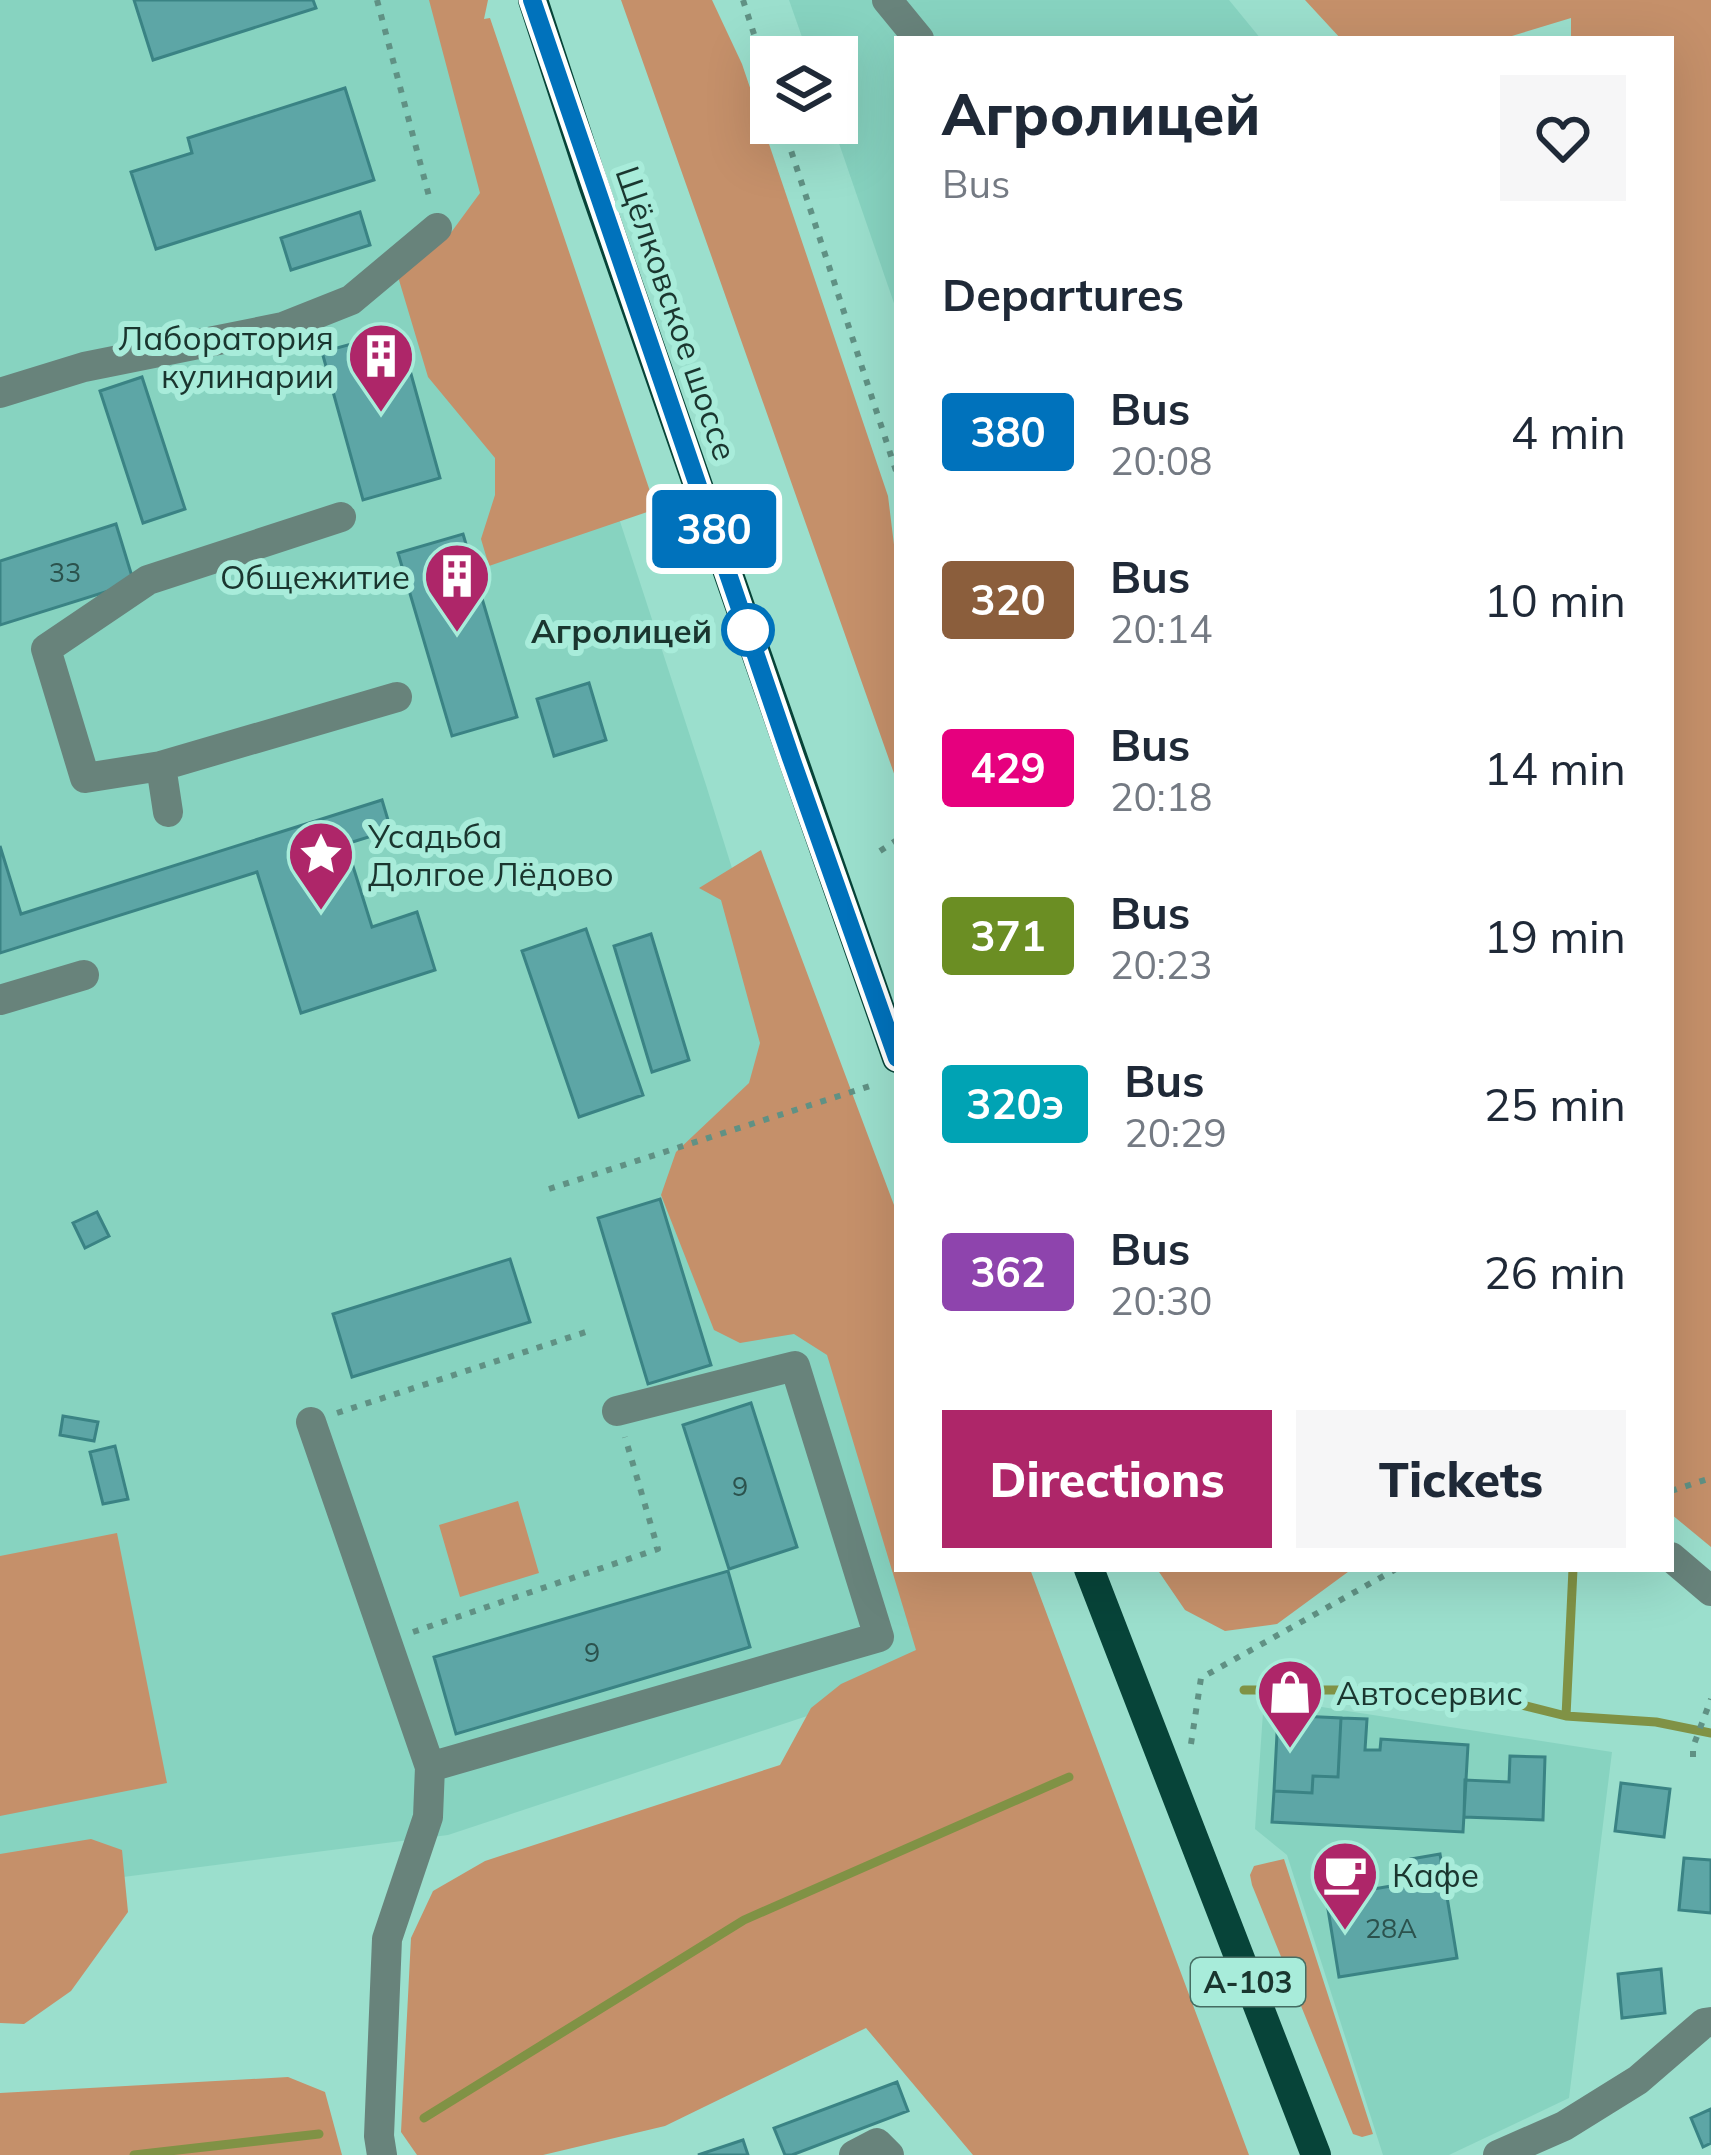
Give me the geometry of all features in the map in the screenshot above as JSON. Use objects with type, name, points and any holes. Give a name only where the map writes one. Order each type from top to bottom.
[{"type":"main road","name":"Щёлковское шоссе","points":[[532,0],[894,1050]]},
{"type":"main road","name":"А-103","points":[[1090,1572],[1316,2155]]},
{"type":"street","points":[[887,0],[917,36]]},
{"type":"street","points":[[0,393],[84,367],[284,327],[351,300],[437,228]]},
{"type":"street","points":[[341,517],[148,580],[46,649],[85,778],[161,766],[397,697]]},
{"type":"street","points":[[161,766],[167,812]]},
{"type":"street","points":[[0,1000],[84,975]]},
{"type":"street","points":[[430,1767],[879,1637],[795,1366],[617,1411]]},
{"type":"street","points":[[311,1422],[430,1767],[428,1817],[387,1939],[382,2155]]},
{"type":"street","points":[[1674,1560],[1711,1591]]},
{"type":"street","points":[[1498,2155],[1564,2126],[1638,2080],[1711,2022]]},
{"type":"street","points":[[854,2155],[877,2143],[889,2155]]},
{"type":"path","points":[[377,0],[437,228]]},
{"type":"path","points":[[743,0],[755,36]]},
{"type":"path","points":[[789,144],[894,465]]},
{"type":"path","points":[[880,851],[894,842]]},
{"type":"path","points":[[549,1189],[869,1086]]},
{"type":"path","points":[[311,1422],[592,1330]]},
{"type":"path","points":[[386,1641],[658,1549],[617,1411]]},
{"type":"path","points":[[1674,1490],[1711,1478]]},
{"type":"path","points":[[1191,1744],[1201,1678],[1391,1572]]},
{"type":"path","points":[[1693,1752],[1711,1700]]},
{"type":"shaded area","name":"Агролицей","points":[[0,0],[450,0],[706,785],[894,1386],[894,1572],[900,1572],[979,1659],[448,1835],[0,1893]]},
{"type":"shaded area","points":[[429,0],[488,0],[484,19],[490,18],[656,509],[489,566],[481,539],[495,495],[495,458],[428,377],[396,270],[447,238],[480,193]]},
{"type":"shaded area","points":[[621,0],[712,0],[750,88],[750,144],[769,144],[888,496],[894,545],[894,774]]},
{"type":"shaded area","points":[[789,0],[1229,0],[1259,36],[894,36],[894,303],[839,144],[858,144],[858,36],[802,36]]},
{"type":"shaded area","points":[[1305,0],[1711,0],[1711,1547],[1674,1516],[1674,36],[1571,36],[1571,18],[1512,36],[1338,36]]},
{"type":"shaded area","points":[[761,850],[894,1205],[894,1572],[1031,1572],[1249,2155],[973,2155],[866,2028],[665,2126],[543,2155],[417,2155],[401,2132],[411,1938],[433,1891],[485,1861],[780,1765],[811,1708],[841,1684],[916,1650],[827,1355],[794,1334],[740,1343],[714,1330],[661,1195],[676,1152],[749,1083],[760,1043],[721,900],[699,888]]},
{"type":"shaded area","points":[[518,1501],[539,1573],[460,1597],[439,1525]]},
{"type":"shaded area","points":[[117,1533],[167,1783],[0,1816],[0,1556]]},
{"type":"shaded area","points":[[1159,1572],[1348,1572],[1277,1624],[1225,1631],[1185,1610]]},
{"type":"shaded area","points":[[1264,1698],[1612,1752],[1569,2098],[1449,2155],[1383,2155],[1287,1855],[1255,1829]]},
{"type":"shaded area","points":[[91,1839],[122,1850],[128,1912],[71,1991],[24,2024],[0,2023],[0,1854]]},
{"type":"shaded area","points":[[1284,1859],[1373,2134],[1353,2134],[1252,1885],[1254,1866]]},
{"type":"shaded area","points":[[288,2077],[325,2092],[342,2155],[0,2155],[0,2093]]},
{"type":"building","points":[[134,0],[313,0],[316,8],[153,60]]},
{"type":"building","points":[[345,88],[374,180],[156,249],[131,172],[192,153],[188,138]]},
{"type":"building","points":[[360,212],[370,245],[291,270],[281,238]]},
{"type":"building","name":"Лаборатория кулинарии","points":[[399,331],[440,478],[363,500],[322,352]]},
{"type":"building","points":[[142,377],[185,509],[143,523],[100,391]]},
{"type":"building","points":[[116,524],[134,583],[0,625],[0,561]]},
{"type":"building","name":"Общежитие","points":[[463,534],[517,717],[452,736],[398,553]]},
{"type":"building","points":[[589,683],[606,740],[554,756],[537,699]]},
{"type":"building","points":[[382,800],[391,830],[346,844],[372,927],[417,912],[435,970],[301,1013],[257,872],[0,953],[0,846],[21,914]]},
{"type":"building","points":[[586,929],[643,1095],[579,1117],[522,951]]},
{"type":"building","points":[[651,934],[689,1060],[652,1072],[614,946]]},
{"type":"building","points":[[660,1199],[711,1365],[648,1384],[598,1218]]},
{"type":"building","points":[[97,1212],[109,1236],[85,1248],[73,1223]]},
{"type":"building","points":[[510,1259],[530,1322],[352,1377],[333,1314]]},
{"type":"building","points":[[751,1403],[797,1547],[729,1569],[683,1425]]},
{"type":"building","points":[[63,1416],[98,1422],[94,1441],[60,1435]]},
{"type":"building","points":[[115,1446],[128,1499],[103,1504],[90,1452]]},
{"type":"building","points":[[728,1571],[750,1647],[456,1734],[434,1657]]},
{"type":"building","points":[[1278,1715],[1341,1718],[1338,1777],[1313,1776],[1312,1793],[1274,1791]]},
{"type":"building","points":[[1341,1718],[1367,1719],[1365,1750],[1380,1750],[1381,1739],[1468,1745],[1463,1832],[1272,1822],[1274,1791],[1312,1793],[1313,1776],[1338,1777]]},
{"type":"building","points":[[1510,1756],[1545,1757],[1543,1820],[1464,1817],[1465,1780],[1509,1782]]},
{"type":"building","points":[[1621,1783],[1670,1789],[1664,1837],[1615,1831]]},
{"type":"building","points":[[1440,1854],[1457,1958],[1339,1977],[1326,1897],[1415,1882],[1411,1859]]},
{"type":"building","points":[[1684,1858],[1711,1860],[1711,1913],[1679,1910]]},
{"type":"building","points":[[1661,1969],[1665,2013],[1622,2018],[1618,1974]]},
{"type":"building","points":[[897,2082],[908,2111],[785,2155],[774,2128]]},
{"type":"building","points":[[1711,2109],[1711,2143],[1703,2147],[1691,2118]]},
{"type":"building","points":[[743,2140],[748,2155],[698,2155]]},
{"type":"waterway","points":[[1566,1716],[1573,1572]]},
{"type":"waterway","points":[[1244,1690],[1462,1690],[1566,1716],[1656,1722],[1711,1733]]},
{"type":"waterway","points":[[424,2118],[744,1920],[1069,1777]]},
{"type":"waterway","points":[[134,2155],[319,2134]]},
{"type":"bus line","name":"380","points":[[532,0],[894,1050]]},
{"type":"place","name":"Лаборатория кулинарии","points":[[381,415]]},
{"type":"place","name":"Агролицей","points":[[748,630]]},
{"type":"place","name":"Общежитие","points":[[457,635]]},
{"type":"place","name":"Усадьба Долгое Лёдово","points":[[321,913]]},
{"type":"place","name":"Автосервис","points":[[1290,1751]]},
{"type":"place","name":"Кафе","points":[[1345,1933]]}]
